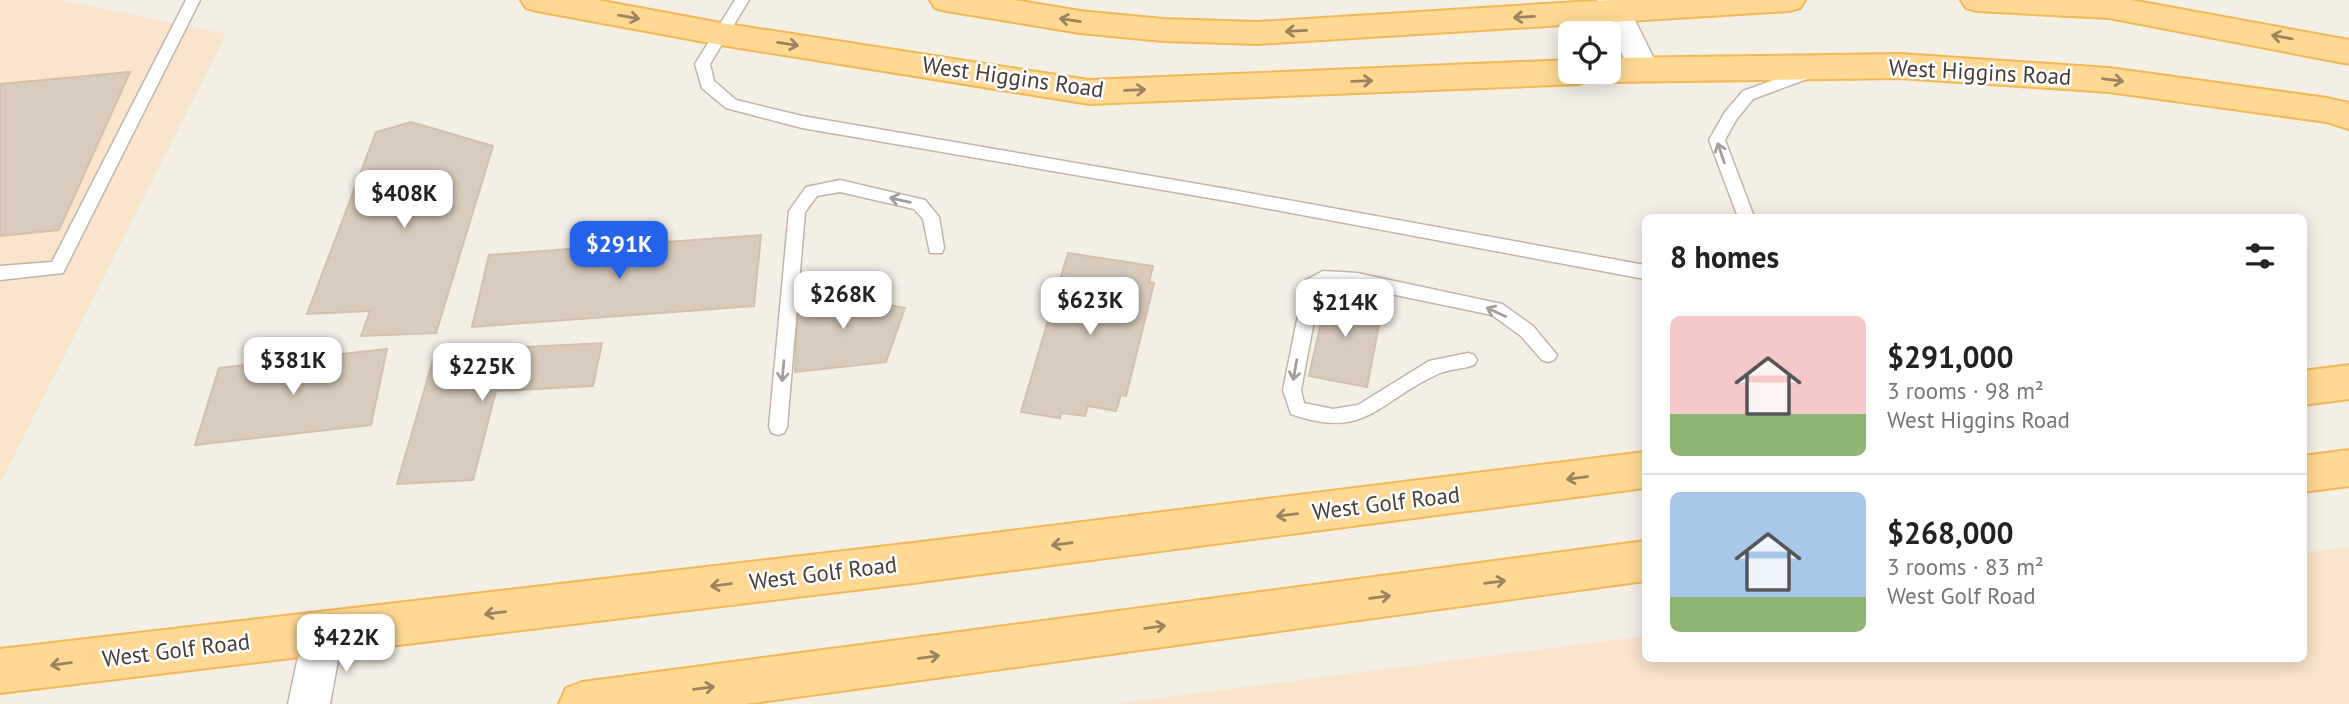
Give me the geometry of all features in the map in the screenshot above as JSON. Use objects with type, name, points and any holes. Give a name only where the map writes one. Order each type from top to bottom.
[{"type":"main road","name":"West Higgins Road","points":[[537,0],[721,34],[1089,92],[1558,73]]},
{"type":"main road","points":[[946,0],[1080,22],[1163,30],[1257,33],[1614,6],[1789,0]]},
{"type":"main road","points":[[1977,0],[2109,6],[2349,52]]},
{"type":"main road","name":"West Higgins Road","points":[[1621,70],[1900,66],[2109,80],[2327,110],[2349,116]]},
{"type":"main road","points":[[2307,388],[2349,383]]},
{"type":"main road","points":[[2307,473],[2349,468]]},
{"type":"main road","name":"West Golf Road","points":[[0,671],[926,561],[1642,470]]},
{"type":"main road","points":[[582,704],[1642,561]]},
{"type":"street","points":[[1614,6],[1644,69]]},
{"type":"street","points":[[309,704],[323,633]]},
{"type":"lane","points":[[0,273],[57,268],[193,0]]},
{"type":"lane","points":[[742,0],[702,64],[707,85],[731,104],[750,110],[802,122],[1227,195],[1642,271]]},
{"type":"lane","points":[[1745,214],[1717,140],[1730,116],[1748,95],[1825,67]]},
{"type":"lane","points":[[778,427],[797,211],[812,191],[840,186],[919,204],[930,217],[936,248]]},
{"type":"lane","points":[[1468,360],[1435,366],[1362,412],[1333,417],[1297,409],[1292,390],[1312,285],[1323,278],[1357,280],[1496,309],[1527,331],[1548,355]]},
{"type":"shaded area","points":[[0,0],[61,0],[226,34],[0,484]]},
{"type":"shaded area","points":[[2349,547],[2349,704],[1112,704],[1642,636],[1642,662],[2307,662],[2307,552]]},
{"type":"building","points":[[130,72],[59,230],[0,236],[0,84]]},
{"type":"building","points":[[411,122],[493,146],[436,333],[361,336],[370,311],[307,314],[376,132]]},
{"type":"building","points":[[761,235],[754,306],[472,327],[489,255]]},
{"type":"building","points":[[1068,253],[1153,266],[1149,282],[1154,283],[1126,396],[1121,395],[1116,411],[1088,406],[1085,416],[1061,413],[1060,418],[1021,412]]},
{"type":"building","points":[[798,287],[905,308],[886,362],[795,372]]},
{"type":"building","points":[[1329,287],[1372,295],[1367,322],[1379,325],[1367,387],[1309,376]]},
{"type":"building","points":[[602,343],[593,386],[496,391],[473,480],[397,484],[434,357],[505,353],[506,348]]},
{"type":"building","points":[[387,349],[371,425],[195,445],[219,368]]}]
